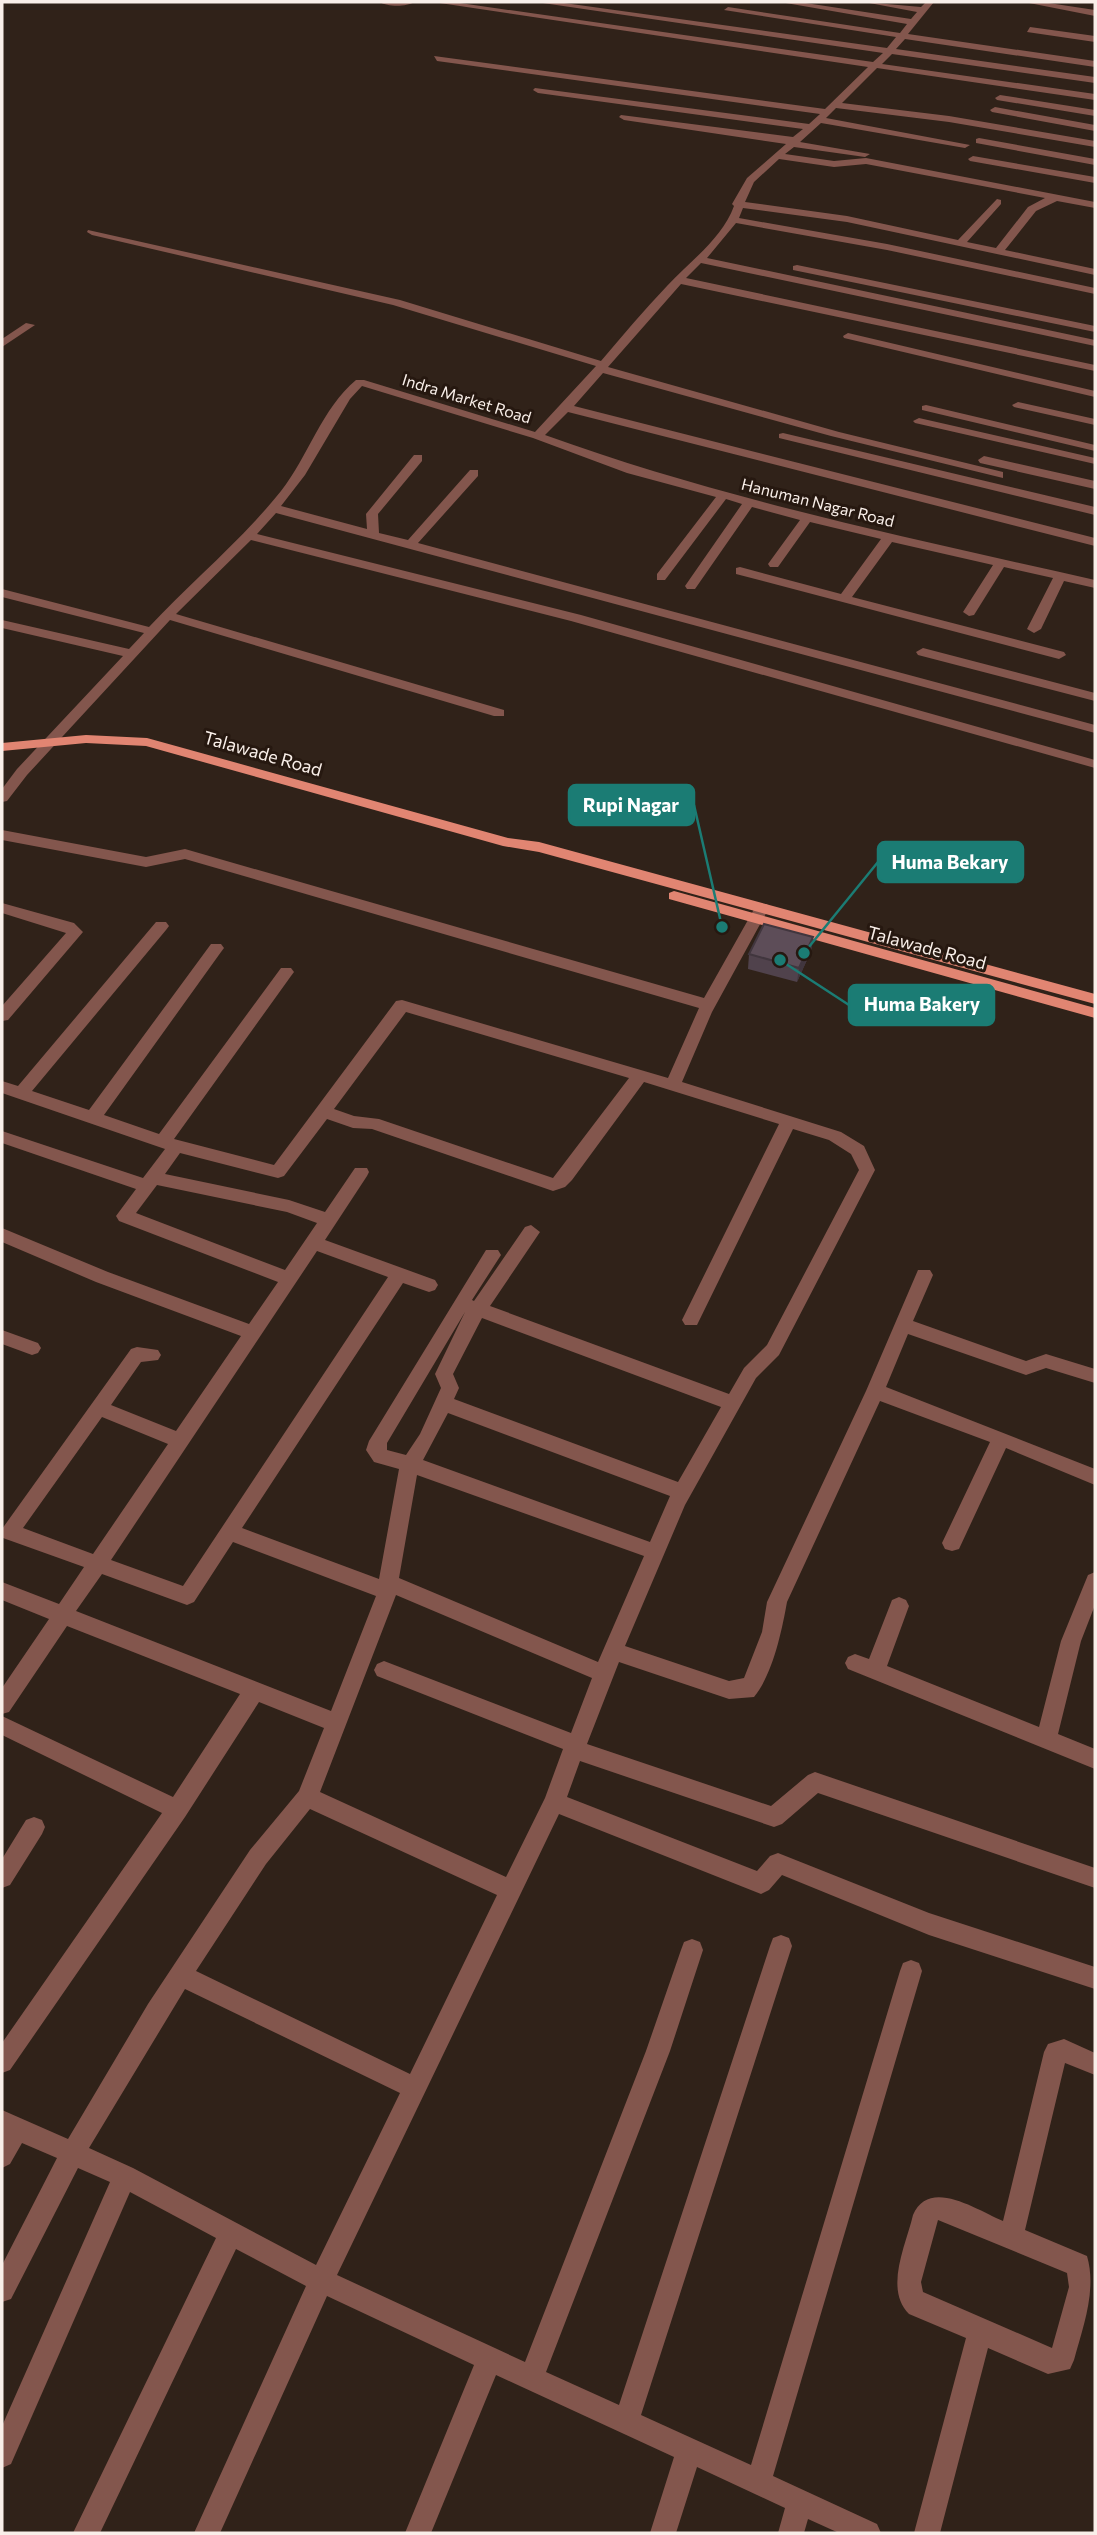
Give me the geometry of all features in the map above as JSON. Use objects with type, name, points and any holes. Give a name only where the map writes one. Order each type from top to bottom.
[{"type":"main road","name":"Talawade Road","points":[[2,747],[115,738],[146,742],[508,844],[529,854],[1095,999]]},
{"type":"main road","name":"Talawade Road","points":[[758,914],[1095,1013]]},
{"type":"street","points":[[384,2],[410,2]]},
{"type":"street","points":[[437,2],[1095,97]]},
{"type":"street","points":[[540,2],[1095,80]]},
{"type":"street","points":[[743,2],[792,10],[798,4]]},
{"type":"street","points":[[785,2],[912,22]]},
{"type":"street","points":[[868,2],[900,4],[922,10]]},
{"type":"street","name":"Indra Market Road","points":[[2,798],[22,772],[52,743],[184,598],[273,508],[327,431],[346,393],[360,382],[537,436],[568,408],[663,295],[705,255],[733,220],[737,204],[750,180],[888,53],[930,2]]},
{"type":"street","points":[[1028,2],[1095,13]]},
{"type":"street","points":[[639,5],[728,10],[1095,64]]},
{"type":"street","points":[[1049,5],[1028,32],[1095,40]]},
{"type":"street","points":[[715,27],[728,10]]},
{"type":"street","points":[[1075,22],[1083,11]]},
{"type":"street","points":[[437,58],[822,116],[965,145]]},
{"type":"street","points":[[538,90],[822,116],[949,119],[1095,144]]},
{"type":"street","points":[[1000,98],[1095,113]]},
{"type":"street","points":[[995,110],[1095,128]]},
{"type":"street","points":[[624,117],[892,158],[1095,197]]},
{"type":"street","points":[[979,141],[1095,162]]},
{"type":"street","points":[[776,156],[834,164],[866,161],[1095,205]]},
{"type":"street","points":[[973,159],[1095,180]]},
{"type":"street","points":[[999,251],[1032,209],[1056,197]]},
{"type":"street","points":[[960,243],[997,202]]},
{"type":"street","points":[[737,204],[846,219],[1095,272]]},
{"type":"street","points":[[733,220],[887,247],[1095,291]]},
{"type":"street","points":[[92,232],[396,302],[603,367],[835,434],[999,475]]},
{"type":"street","points":[[705,255],[1095,328]]},
{"type":"street","points":[[705,255],[1095,343]]},
{"type":"street","points":[[679,281],[1095,368]]},
{"type":"street","points":[[2,344],[30,325]]},
{"type":"street","points":[[848,336],[1095,394]]},
{"type":"street","points":[[1018,405],[1095,422]]},
{"type":"street","points":[[568,408],[1095,542]]},
{"type":"street","points":[[926,408],[1095,448]]},
{"type":"street","points":[[919,421],[1095,461]]},
{"type":"street","name":"Hanuman Nagar Road","points":[[537,436],[631,470],[807,518],[1095,584]]},
{"type":"street","points":[[783,436],[1095,511]]},
{"type":"street","points":[[898,439],[1095,485]]},
{"type":"street","points":[[373,534],[372,514],[418,458]]},
{"type":"street","points":[[411,544],[474,473]]},
{"type":"street","points":[[661,577],[723,495]]},
{"type":"street","points":[[691,586],[749,502]]},
{"type":"street","points":[[273,508],[1095,729]]},
{"type":"street","points":[[774,564],[807,518]]},
{"type":"street","points":[[248,535],[576,618],[1095,764]]},
{"type":"street","points":[[845,597],[890,536]]},
{"type":"street","points":[[969,612],[1000,562]]},
{"type":"street","points":[[740,571],[1059,655]]},
{"type":"street","points":[[1034,629],[1060,576]]},
{"type":"street","points":[[2,593],[154,632]]},
{"type":"street","points":[[170,616],[499,713]]},
{"type":"street","points":[[2,624],[133,654]]},
{"type":"street","points":[[923,652],[1095,697]]},
{"type":"street","points":[[2,835],[145,862],[185,854],[708,1005]]},
{"type":"street","points":[[2,908],[69,927],[75,932],[2,1016]]},
{"type":"street","points":[[673,1085],[708,1005],[758,914]]},
{"type":"street","points":[[21,1093],[161,926]]},
{"type":"street","points":[[92,1119],[216,948]]},
{"type":"street","points":[[286,972],[170,1144],[150,1182],[125,1216],[290,1279]]},
{"type":"street","points":[[2,1087],[170,1144],[278,1172],[401,1005],[835,1136],[859,1150],[867,1170],[773,1350],[750,1373],[682,1492],[613,1651],[554,1802],[321,2281],[207,2533]]},
{"type":"street","points":[[323,1111],[353,1122],[373,1123],[553,1185],[566,1176],[640,1075]]},
{"type":"street","points":[[691,1320],[789,1121]]},
{"type":"street","points":[[2,1137],[150,1182],[289,1206],[329,1220]]},
{"type":"street","points":[[2,1705],[94,1564],[361,1172]]},
{"type":"street","points":[[531,1232],[470,1306],[375,1450],[381,1456],[445,1475],[655,1552]]},
{"type":"street","points":[[2,1235],[102,1277],[253,1333]]},
{"type":"street","points":[[314,1243],[429,1285]]},
{"type":"street","points":[[2,2290],[73,2153],[156,2012],[258,1857],[307,1797],[387,1587],[409,1466],[428,1438],[450,1388],[444,1374],[492,1255]]},
{"type":"street","points":[[152,1354],[137,1354],[10,1532],[187,1596],[400,1275]]},
{"type":"street","points":[[613,1651],[729,1690],[747,1690],[772,1632],[777,1602],[875,1391],[924,1275]]},
{"type":"street","points":[[470,1306],[732,1404]]},
{"type":"street","points":[[903,1325],[1026,1368],[1046,1361],[1095,1376]]},
{"type":"street","points":[[2,1337],[32,1349]]},
{"type":"street","points":[[875,1391],[1002,1438],[1095,1477]]},
{"type":"street","points":[[443,1403],[682,1492]]},
{"type":"street","points":[[97,1407],[179,1440]]},
{"type":"street","points":[[952,1543],[1002,1438]]},
{"type":"street","points":[[229,1532],[387,1587],[604,1674]]},
{"type":"street","points":[[1046,1739],[1071,1641],[1095,1581]]},
{"type":"street","points":[[2,1591],[61,1617],[337,1723]]},
{"type":"street","points":[[875,1671],[899,1606]]},
{"type":"street","points":[[855,1663],[1095,1759]]},
{"type":"street","points":[[384,1670],[574,1746],[774,1817],[815,1782],[1095,1878]]},
{"type":"street","points":[[2,2062],[177,1810],[254,1691]]},
{"type":"street","points":[[2,1725],[177,1810]]},
{"type":"street","points":[[307,1797],[511,1890]]},
{"type":"street","points":[[554,1802],[761,1883],[778,1863],[929,1924],[1095,1978]]},
{"type":"street","points":[[2,1878],[34,1827]]},
{"type":"street","points":[[626,2423],[781,1946]]},
{"type":"street","points":[[531,2379],[658,2051],[692,1950]]},
{"type":"street","points":[[758,2484],[911,1971]]},
{"type":"street","points":[[181,1975],[415,2088]]},
{"type":"street","points":[[1011,2236],[1056,2052],[1064,2051],[1095,2064]]},
{"type":"street","points":[[2,2156],[9,2125],[125,2176],[321,2281],[868,2533]]},
{"type":"street","points":[[2,2455],[125,2176]]},
{"type":"street","points":[[944,2208],[1068,2259],[1077,2265],[1081,2273],[1064,2356],[1057,2362],[1048,2361],[980,2332],[918,2305],[911,2298],[909,2282],[928,2209],[944,2208]]},
{"type":"street","points":[[86,2533],[231,2233]]},
{"type":"street","points":[[927,2533],[980,2332]]},
{"type":"street","points":[[418,2533],[489,2360]]},
{"type":"street","points":[[663,2533],[689,2450]]},
{"type":"street","points":[[791,2533],[800,2501]]},
{"type":"building","points":[[764,924],[813,937],[799,968],[749,954]]},
{"type":"place","name":"Rupi Nagar","points":[[722,927]]},
{"type":"place","name":"Huma Bekary","points":[[804,953]]},
{"type":"place","name":"Huma Bakery","points":[[780,960]]}]
